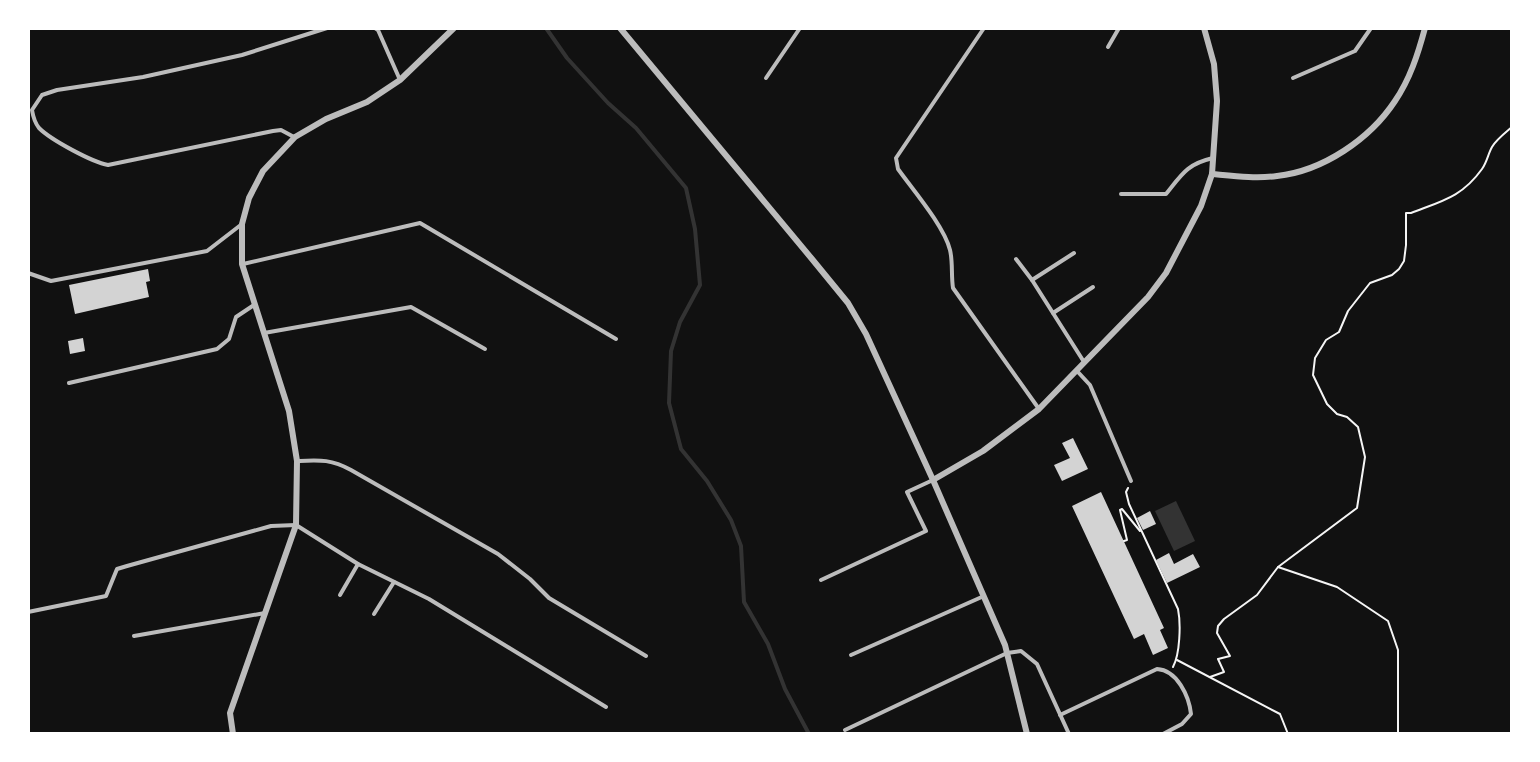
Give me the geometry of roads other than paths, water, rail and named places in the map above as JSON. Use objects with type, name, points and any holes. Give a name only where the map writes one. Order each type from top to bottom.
[{"type":"street","points":[[233,734],[230,714],[296,525],[297,461],[289,411],[242,264],[242,224],[249,198],[263,171],[295,137],[326,119],[367,102],[400,80],[454,28]]},
{"type":"street","points":[[620,28],[848,303],[866,334],[984,596],[1007,653],[1028,734]]},
{"type":"street","points":[[933,480],[983,451],[1039,409],[1148,297],[1166,273],[1201,206],[1212,174],[1217,101],[1214,64],[1204,28]]},
{"type":"street","points":[[1212,174],[1279,176],[1318,164],[1342,151],[1374,126],[1395,101],[1414,66],[1425,28]]},
{"type":"lane","points":[[295,137],[280,130],[108,165],[91,160],[46,133],[38,127],[32,110],[42,94],[143,77],[242,55],[327,28]]},
{"type":"lane","points":[[375,28],[378,30],[400,80]]},
{"type":"lane","points":[[766,78],[800,28]]},
{"type":"lane","points":[[984,28],[896,158],[898,169],[945,236],[950,248],[953,288],[1039,409]]},
{"type":"lane","points":[[1108,47],[1119,28]]},
{"type":"lane","points":[[1293,78],[1355,51],[1371,28]]},
{"type":"lane","points":[[1121,194],[1166,194],[1191,165],[1213,158]]},
{"type":"lane","points":[[242,264],[420,223],[616,339]]},
{"type":"lane","points":[[28,273],[51,281],[207,251],[242,224]]},
{"type":"lane","points":[[1032,280],[1074,253]]},
{"type":"lane","points":[[1016,259],[1084,362]]},
{"type":"lane","points":[[1053,313],[1093,287]]},
{"type":"lane","points":[[69,383],[217,349],[229,339],[236,317],[255,305]]},
{"type":"lane","points":[[264,333],[411,307],[485,350]]},
{"type":"lane","points":[[1077,370],[1090,385],[1131,481]]},
{"type":"lane","points":[[297,461],[335,461],[498,554],[530,579],[549,598],[646,656]]},
{"type":"lane","points":[[821,580],[926,531],[907,492],[933,480]]},
{"type":"lane","points":[[28,612],[106,596],[117,569],[271,526],[296,525],[357,564],[429,599],[606,708]]},
{"type":"lane","points":[[340,596],[357,564]]},
{"type":"lane","points":[[374,614],[394,582]]},
{"type":"lane","points":[[851,656],[984,596]]},
{"type":"lane","points":[[134,636],[265,613]]},
{"type":"lane","points":[[845,730],[1007,653],[1021,651],[1036,664],[1069,734]]},
{"type":"lane","points":[[1060,716],[1157,669],[1170,673],[1184,691],[1191,714],[1182,724],[1163,734]]},
{"type":"waterway","points":[[546,28],[567,58],[608,103],[636,128],[686,188],[695,229],[700,285],[680,322],[671,351],[669,403],[681,449],[707,481],[731,520],[741,546],[744,602],[768,644],[785,689],[809,734]]}]
